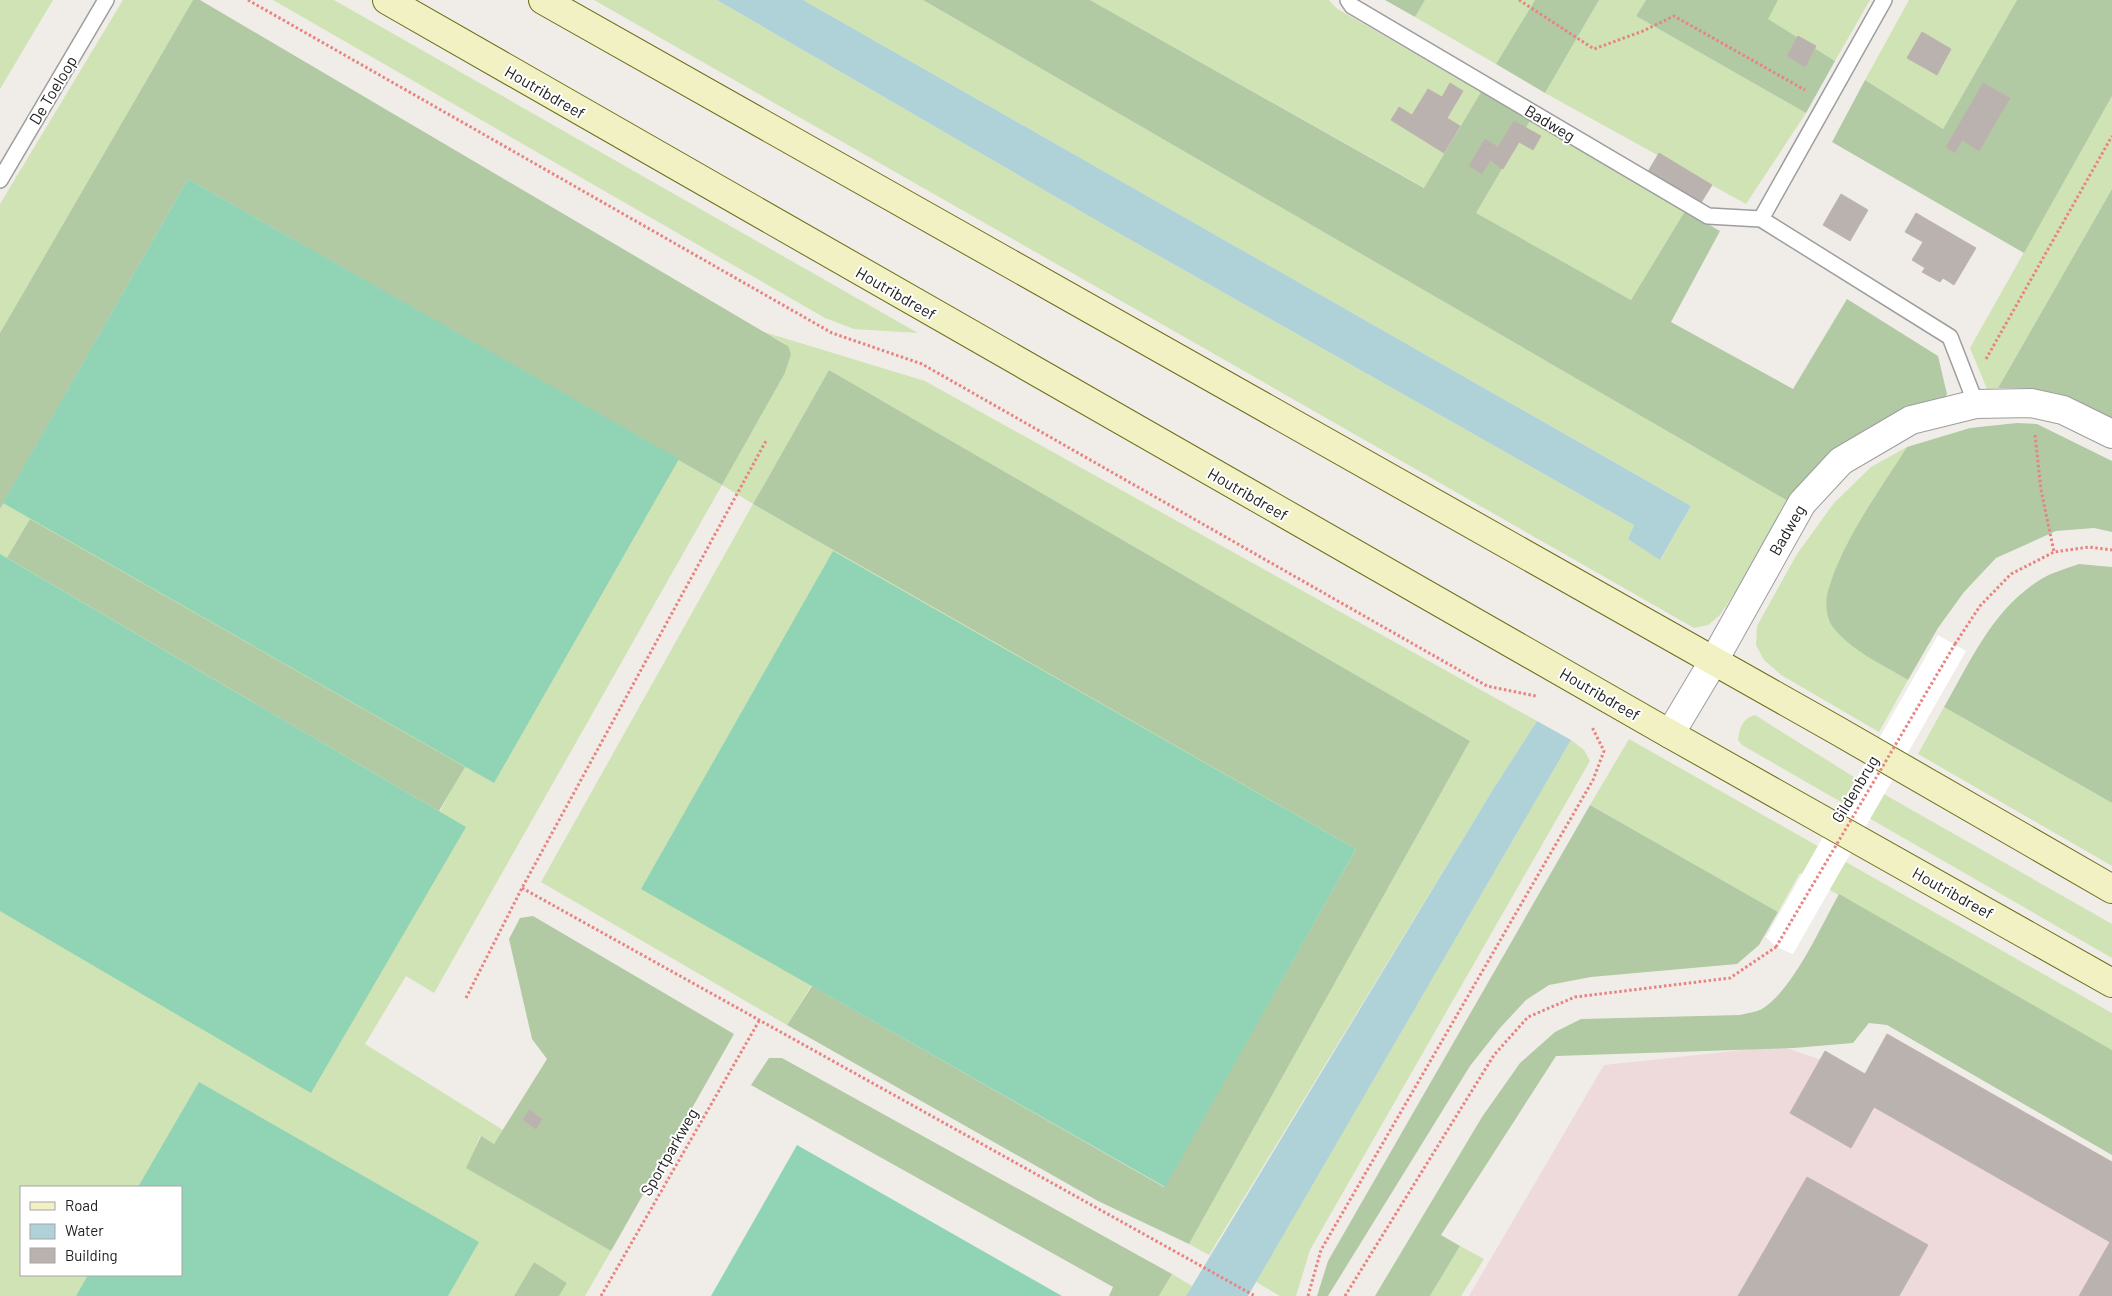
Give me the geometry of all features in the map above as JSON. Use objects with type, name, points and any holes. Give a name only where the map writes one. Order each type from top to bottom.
[{"type":"main road","name":"Houtribdreef","points":[[386,0],[515,76],[1670,734],[2112,983]]},
{"type":"main road","points":[[543,0],[2112,889]]},
{"type":"street","name":"Badweg","points":[[1670,734],[1714,662],[1802,502],[1841,461],[1911,420],[1973,396],[2031,403],[2063,410],[2112,434]]},
{"type":"lane","name":"De Toeloop","points":[[0,180],[106,0]]},
{"type":"lane","name":"Badweg","points":[[1348,0],[1352,6],[1708,216],[1761,220],[1950,337],[1973,396]]},
{"type":"lane","points":[[1761,220],[1884,0]]},
{"type":"path","points":[[248,0],[832,333],[922,364],[1486,686],[1541,697]]},
{"type":"path","points":[[1519,0],[1594,50],[1643,31],[1674,16],[1810,93]]},
{"type":"path","points":[[1973,396],[2112,136]]},
{"type":"path","points":[[2031,403],[2041,490],[2054,552]]},
{"type":"path","points":[[466,998],[522,888],[767,439]]},
{"type":"path","name":"Gildenbrug","points":[[1345,1296],[1494,1056],[1528,1017],[1575,997],[1730,978],[1776,947],[1955,644],[1980,606],[2011,574],[2054,552],[2089,547],[2112,550]]},
{"type":"path","points":[[1308,1296],[1321,1250],[1593,780],[1604,751],[1593,727],[1586,723]]},
{"type":"path","points":[[522,888],[1255,1296]]},
{"type":"path","name":"Sportparkweg","points":[[601,1296],[758,1021]]},
{"type":"shaded area","points":[[1781,1046],[2112,1161],[2112,1296],[1469,1296],[1604,1065]]},
{"type":"green space","points":[[0,0],[53,0],[0,89]]},
{"type":"green space","points":[[123,0],[193,0],[0,333],[0,204]]},
{"type":"green space","points":[[193,0],[200,0],[788,346],[791,354],[785,373],[722,485],[188,179],[0,509],[0,333]]},
{"type":"green space","points":[[273,0],[334,0],[918,333],[854,329],[825,318]]},
{"type":"green space","points":[[594,0],[717,0],[1101,223],[1634,525],[1628,539],[1661,559],[1691,506],[803,0],[923,0],[1793,504],[1720,615],[1708,625],[1694,628]]},
{"type":"green space","points":[[923,0],[1090,0],[1424,188],[1481,92],[1530,121],[1476,213],[1631,300],[1685,211],[1720,231],[1671,322],[1793,389],[1847,299],[1938,356],[1947,394],[1941,404],[1894,418],[1874,426],[1856,437],[1823,465],[1793,504]]},
{"type":"green space","points":[[1090,0],[1329,0],[1336,8],[1481,92],[1425,188]]},
{"type":"green space","points":[[1385,0],[1425,0],[1415,17]]},
{"type":"green space","points":[[1425,0],[1535,0],[1496,64],[1415,17]]},
{"type":"green space","points":[[1535,0],[1599,0],[1545,93],[1496,64]]},
{"type":"green space","points":[[1599,0],[1646,0],[1636,16],[1806,113],[1746,204],[1545,93]]},
{"type":"green space","points":[[1646,0],[1778,0],[1768,19],[1835,61],[1806,113],[1636,16]]},
{"type":"green space","points":[[1778,0],[1870,0],[1835,61],[1767,19]]},
{"type":"green space","points":[[1909,0],[2017,0],[1943,129],[1865,80]]},
{"type":"green space","points":[[2017,0],[2112,0],[2112,96],[2024,253],[1832,142],[1865,80],[1943,129]]},
{"type":"green space","points":[[2112,96],[2112,189],[1998,388],[1987,389],[1970,348]]},
{"type":"green space","points":[[1530,121],[1685,211],[1631,300],[1475,213]]},
{"type":"green space","points":[[188,179],[722,485],[434,993],[406,976],[365,1044],[503,1130],[494,1144],[480,1136],[467,1168],[611,1251],[585,1296],[559,1296],[567,1283],[534,1262],[514,1296],[0,1296],[0,509]],"holes":[[[30,519],[464,767],[440,811],[8,559]]]},
{"type":"green space","points":[[188,179],[679,459],[494,783],[3,503]]},
{"type":"green space","points":[[2112,189],[2112,423],[2056,393],[2024,388],[1998,388]]},
{"type":"green space","points":[[764,332],[925,381],[1537,721],[1492,791],[1209,1255],[1189,1244],[1470,741],[829,370],[753,504],[722,485],[785,373],[790,356],[790,351],[785,344]]},
{"type":"green space","points":[[829,370],[1470,741],[1189,1244],[1098,1201],[787,1025],[812,986],[1164,1187],[1356,849],[753,504]]},
{"type":"green space","points":[[2017,423],[2037,424],[2112,461],[2112,532],[2094,528],[2056,531],[1996,558],[1964,592],[1938,628],[1908,680],[1858,650],[1840,636],[1833,627],[1827,610],[1828,591],[1843,553],[1852,534],[1907,447],[1970,428]]},
{"type":"green space","points":[[1907,447],[1846,546],[1853,646],[1908,680],[1879,732],[1781,675],[1764,660],[1756,645],[1757,626],[1797,554],[1834,503],[1871,467]]},
{"type":"green space","points":[[753,504],[1356,849],[811,986],[787,1025],[541,882]]},
{"type":"green space","points":[[30,519],[465,767],[439,811],[7,558]]},
{"type":"green space","points":[[833,551],[1356,849],[1165,1187],[641,889]]},
{"type":"green space","points":[[0,554],[466,827],[311,1093],[0,911]]},
{"type":"green space","points":[[2079,564],[2112,567],[2112,803],[1944,707],[1974,653],[1997,619],[2010,604],[2043,578]]},
{"type":"green space","points":[[1944,707],[2112,803],[2112,866],[1918,754]]},
{"type":"green space","points":[[1755,715],[1854,777],[2112,924],[2112,958],[1742,745],[1738,740],[1741,727],[1744,721]]},
{"type":"green space","points":[[1629,739],[2112,1013],[2112,1050],[1800,873],[1778,912],[1590,805]]},
{"type":"green space","points":[[1571,740],[1584,750],[1590,761],[1310,1250],[1296,1296],[1280,1296],[1256,1282]]},
{"type":"green space","points":[[1590,805],[1778,912],[1759,945],[1737,964],[1591,977],[1549,985],[1526,1000],[1500,1028],[1470,1066],[1328,1296],[1317,1296],[1328,1261]]},
{"type":"green space","points":[[1839,894],[2112,1050],[2112,1155],[1887,1025],[1869,1023],[1853,1043],[1794,1048],[1556,1056],[1441,1235],[1460,1246],[1430,1296],[1375,1296],[1482,1117],[1520,1063],[1555,1032],[1581,1019],[1740,1015],[1762,1009],[1785,988],[1815,939]]},
{"type":"green space","points":[[533,916],[734,1034],[611,1251],[466,1168],[481,1136],[494,1144],[547,1059],[532,1039],[509,939],[520,918]]},
{"type":"green space","points":[[769,1058],[782,1058],[1172,1274],[1159,1296],[1109,1296],[1113,1287],[751,1085]]},
{"type":"green space","points":[[199,1082],[479,1242],[448,1296],[76,1296],[87,1276],[182,1276],[182,1186],[139,1186]]},
{"type":"green space","points":[[797,1145],[1062,1296],[711,1296]]},
{"type":"green space","points":[[1460,1246],[1484,1259],[1461,1296],[1430,1296]]},
{"type":"green space","points":[[534,1262],[567,1283],[559,1296],[514,1296]]},
{"type":"green space","points":[[1172,1274],[1192,1286],[1186,1296],[1159,1296]]},
{"type":"water","points":[[717,0],[803,0],[1691,506],[1660,560],[1628,539],[1634,525],[1101,223]]},
{"type":"water","points":[[1537,721],[1571,740],[1248,1296],[1186,1296],[1492,791]]},
{"type":"pier","points":[[1938,635],[1966,651],[1793,954],[1776,947],[1766,937]]},
{"type":"building","points":[[1922,32],[1951,49],[1937,75],[1907,58]]},
{"type":"building","points":[[1798,36],[1816,46],[1805,67],[1787,56]]},
{"type":"building","points":[[1450,83],[1463,91],[1447,118],[1460,126],[1444,153],[1391,120],[1399,107],[1412,115],[1428,89],[1442,97]]},
{"type":"building","points":[[1983,83],[2010,98],[1979,151],[1962,140],[1955,153],[1946,147]]},
{"type":"building","points":[[1514,121],[1541,136],[1533,150],[1519,142],[1503,169],[1490,160],[1482,174],[1469,166],[1485,139],[1498,147]]},
{"type":"building","points":[[1659,153],[1712,185],[1699,206],[1646,175]]},
{"type":"building","points":[[1841,194],[1868,210],[1850,241],[1823,225]]},
{"type":"building","points":[[1916,213],[1976,248],[1954,285],[1943,278],[1940,282],[1922,272],[1925,268],[1912,260],[1923,242],[1905,232]]},
{"type":"building","points":[[1887,1034],[2112,1162],[2112,1296],[2079,1296],[2110,1242],[1874,1107],[1851,1148],[1790,1113],[1825,1051],[1865,1074]]},
{"type":"building","points":[[529,1110],[542,1119],[536,1129],[523,1120]]},
{"type":"building","points":[[1807,1177],[1928,1245],[1899,1296],[1738,1296]]}]
